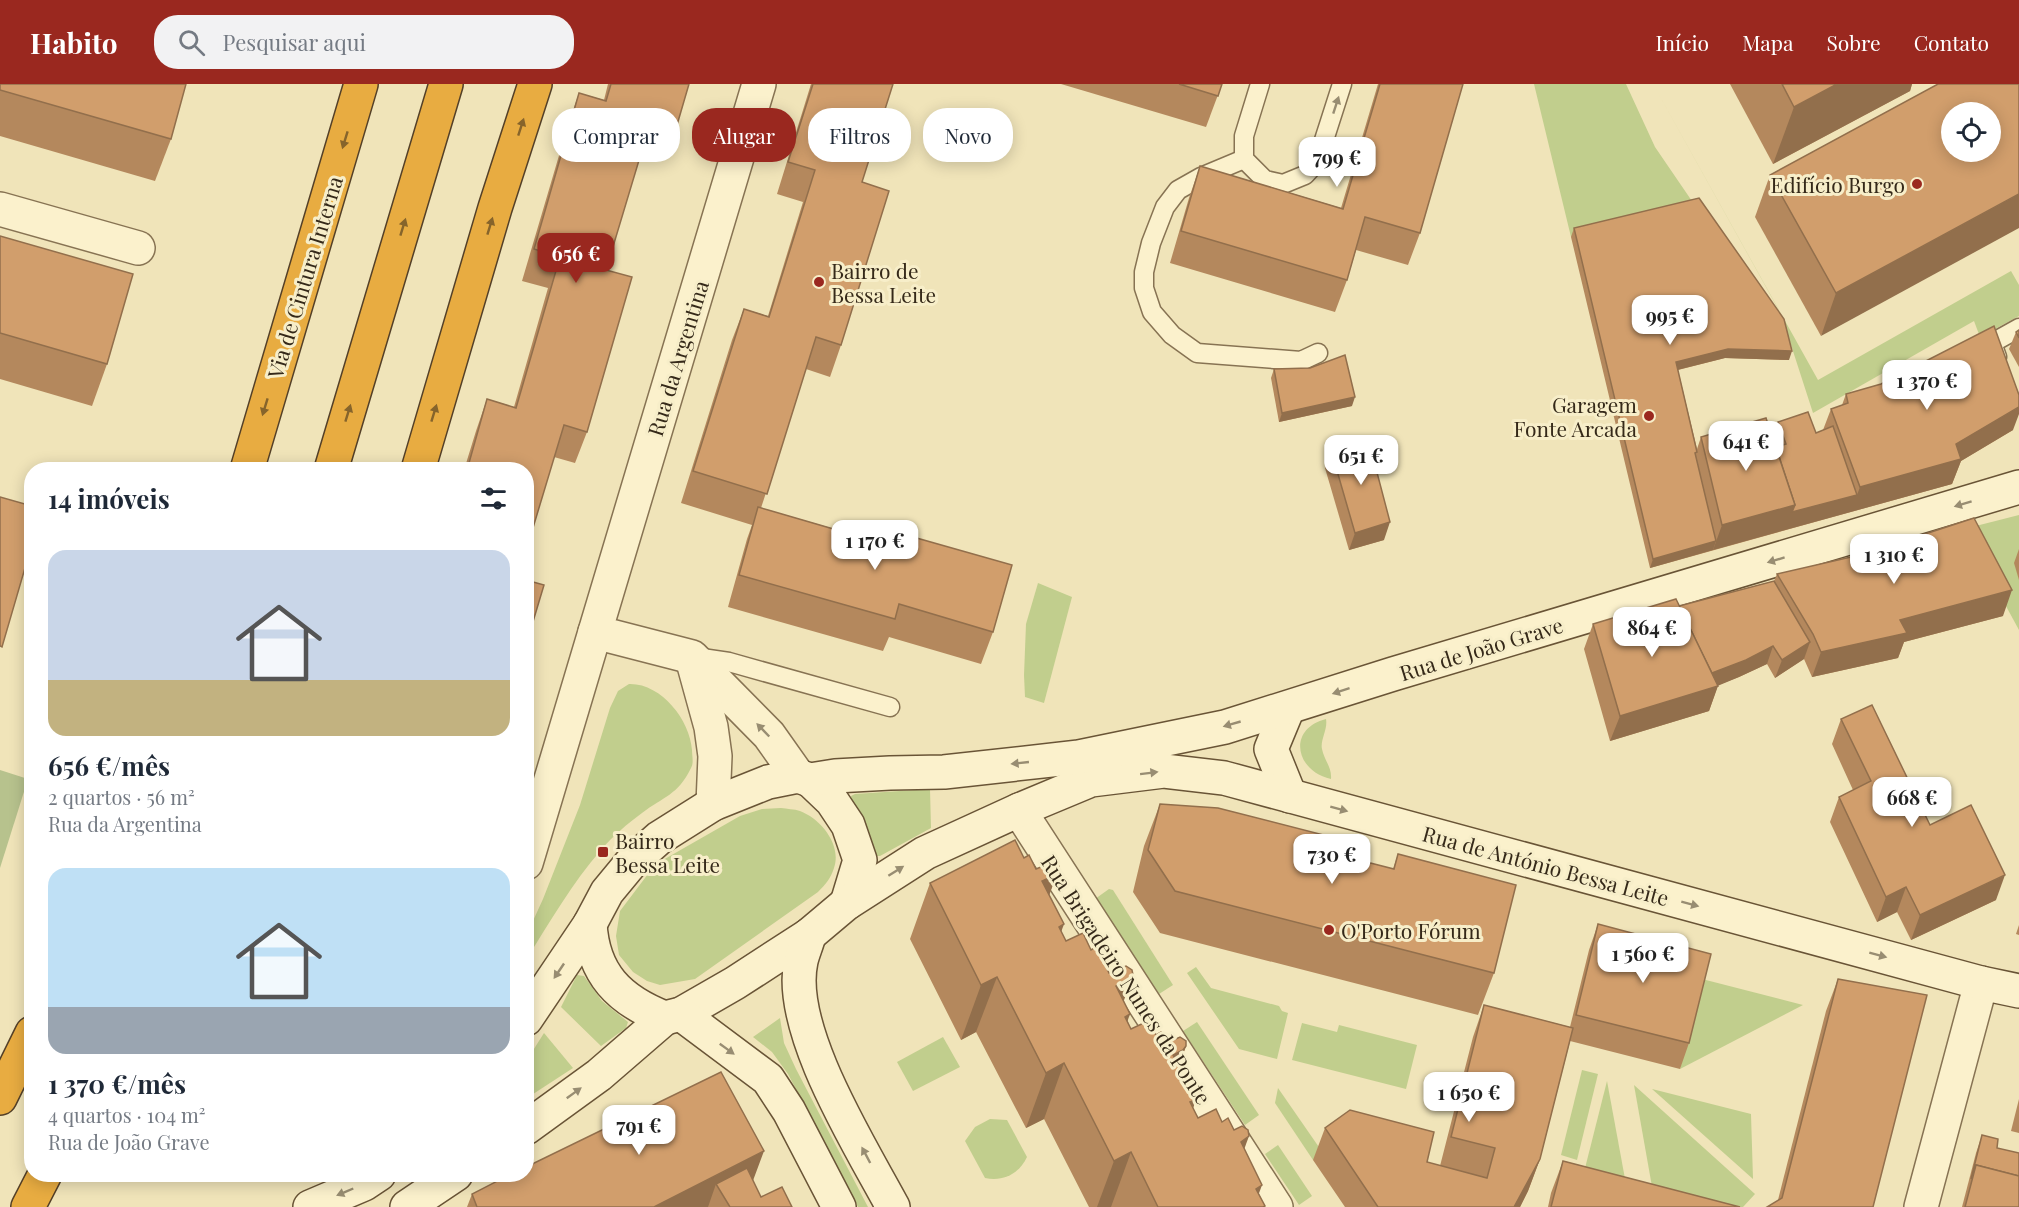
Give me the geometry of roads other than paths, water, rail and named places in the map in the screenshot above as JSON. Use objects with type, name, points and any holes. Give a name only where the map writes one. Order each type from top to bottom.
[{"type":"highway","name":"Via de Cintura Interna","points":[[249,462],[361,84]]},
{"type":"highway","points":[[333,462],[446,84]]},
{"type":"highway","points":[[420,462],[495,208],[536,84]]},
{"type":"highway","points":[[0,1098],[24,1049]]},
{"type":"highway","points":[[28,1207],[41,1182]]},
{"type":"main road","name":"Rua da Argentina","points":[[534,836],[759,84]]},
{"type":"main road","points":[[0,209],[138,248]]},
{"type":"main road","name":"Rua de João Grave","points":[[804,778],[944,772],[1078,757],[1225,727],[1404,671],[2019,487]]},
{"type":"main road","points":[[595,632],[692,657],[769,735],[804,778],[832,801],[848,825],[860,860],[847,903]]},
{"type":"main road","points":[[692,657],[711,727],[714,804]]},
{"type":"main road","points":[[1288,708],[1271,749],[1290,796]]},
{"type":"main road","name":"Rua de António Bessa Leite","points":[[534,1122],[599,1075],[673,1016],[735,983],[809,935],[847,903],[925,853],[1091,780],[1164,771],[1224,777],[2019,992]]},
{"type":"main road","points":[[534,1007],[590,924],[607,892],[631,864],[659,838],[714,804],[768,783],[804,778]]},
{"type":"main road","name":"Rua Brigadeiro Nunes da Ponte","points":[[1019,810],[1276,1207]]},
{"type":"main road","points":[[590,924],[592,945],[600,967],[623,996],[673,1016],[768,1079],[789,1111],[839,1207]]},
{"type":"main road","points":[[809,935],[800,963],[800,996],[810,1040],[820,1068],[893,1207]]},
{"type":"main road","points":[[1921,1207],[1981,983]]},
{"type":"main road","points":[[310,1207],[367,1182]]},
{"type":"main road","points":[[407,1207],[444,1182]]},
{"type":"lane","points":[[1260,84],[1244,136],[1244,159],[1265,180],[1283,183],[1305,175],[1317,162],[1342,84]]},
{"type":"lane","points":[[1244,159],[1201,177],[1178,190],[1165,207],[1151,243],[1144,272],[1144,288],[1152,312],[1172,335],[1197,352],[1301,361],[1318,353]]},
{"type":"lane","points":[[2003,376],[1992,343],[2019,328]]},
{"type":"lane","points":[[692,657],[729,662],[890,707]]},
{"type":"place","name":"Edifício Burgo","points":[[1917,184]]},
{"type":"place","name":"Bairro de Bessa Leite","points":[[819,282]]},
{"type":"place","name":"Garagem Fonte Arcada","points":[[1649,416]]},
{"type":"place","name":"Bairro Bessa Leite","points":[[603,852]]},
{"type":"place","name":"O'Porto Fórum","points":[[1329,930]]}]
